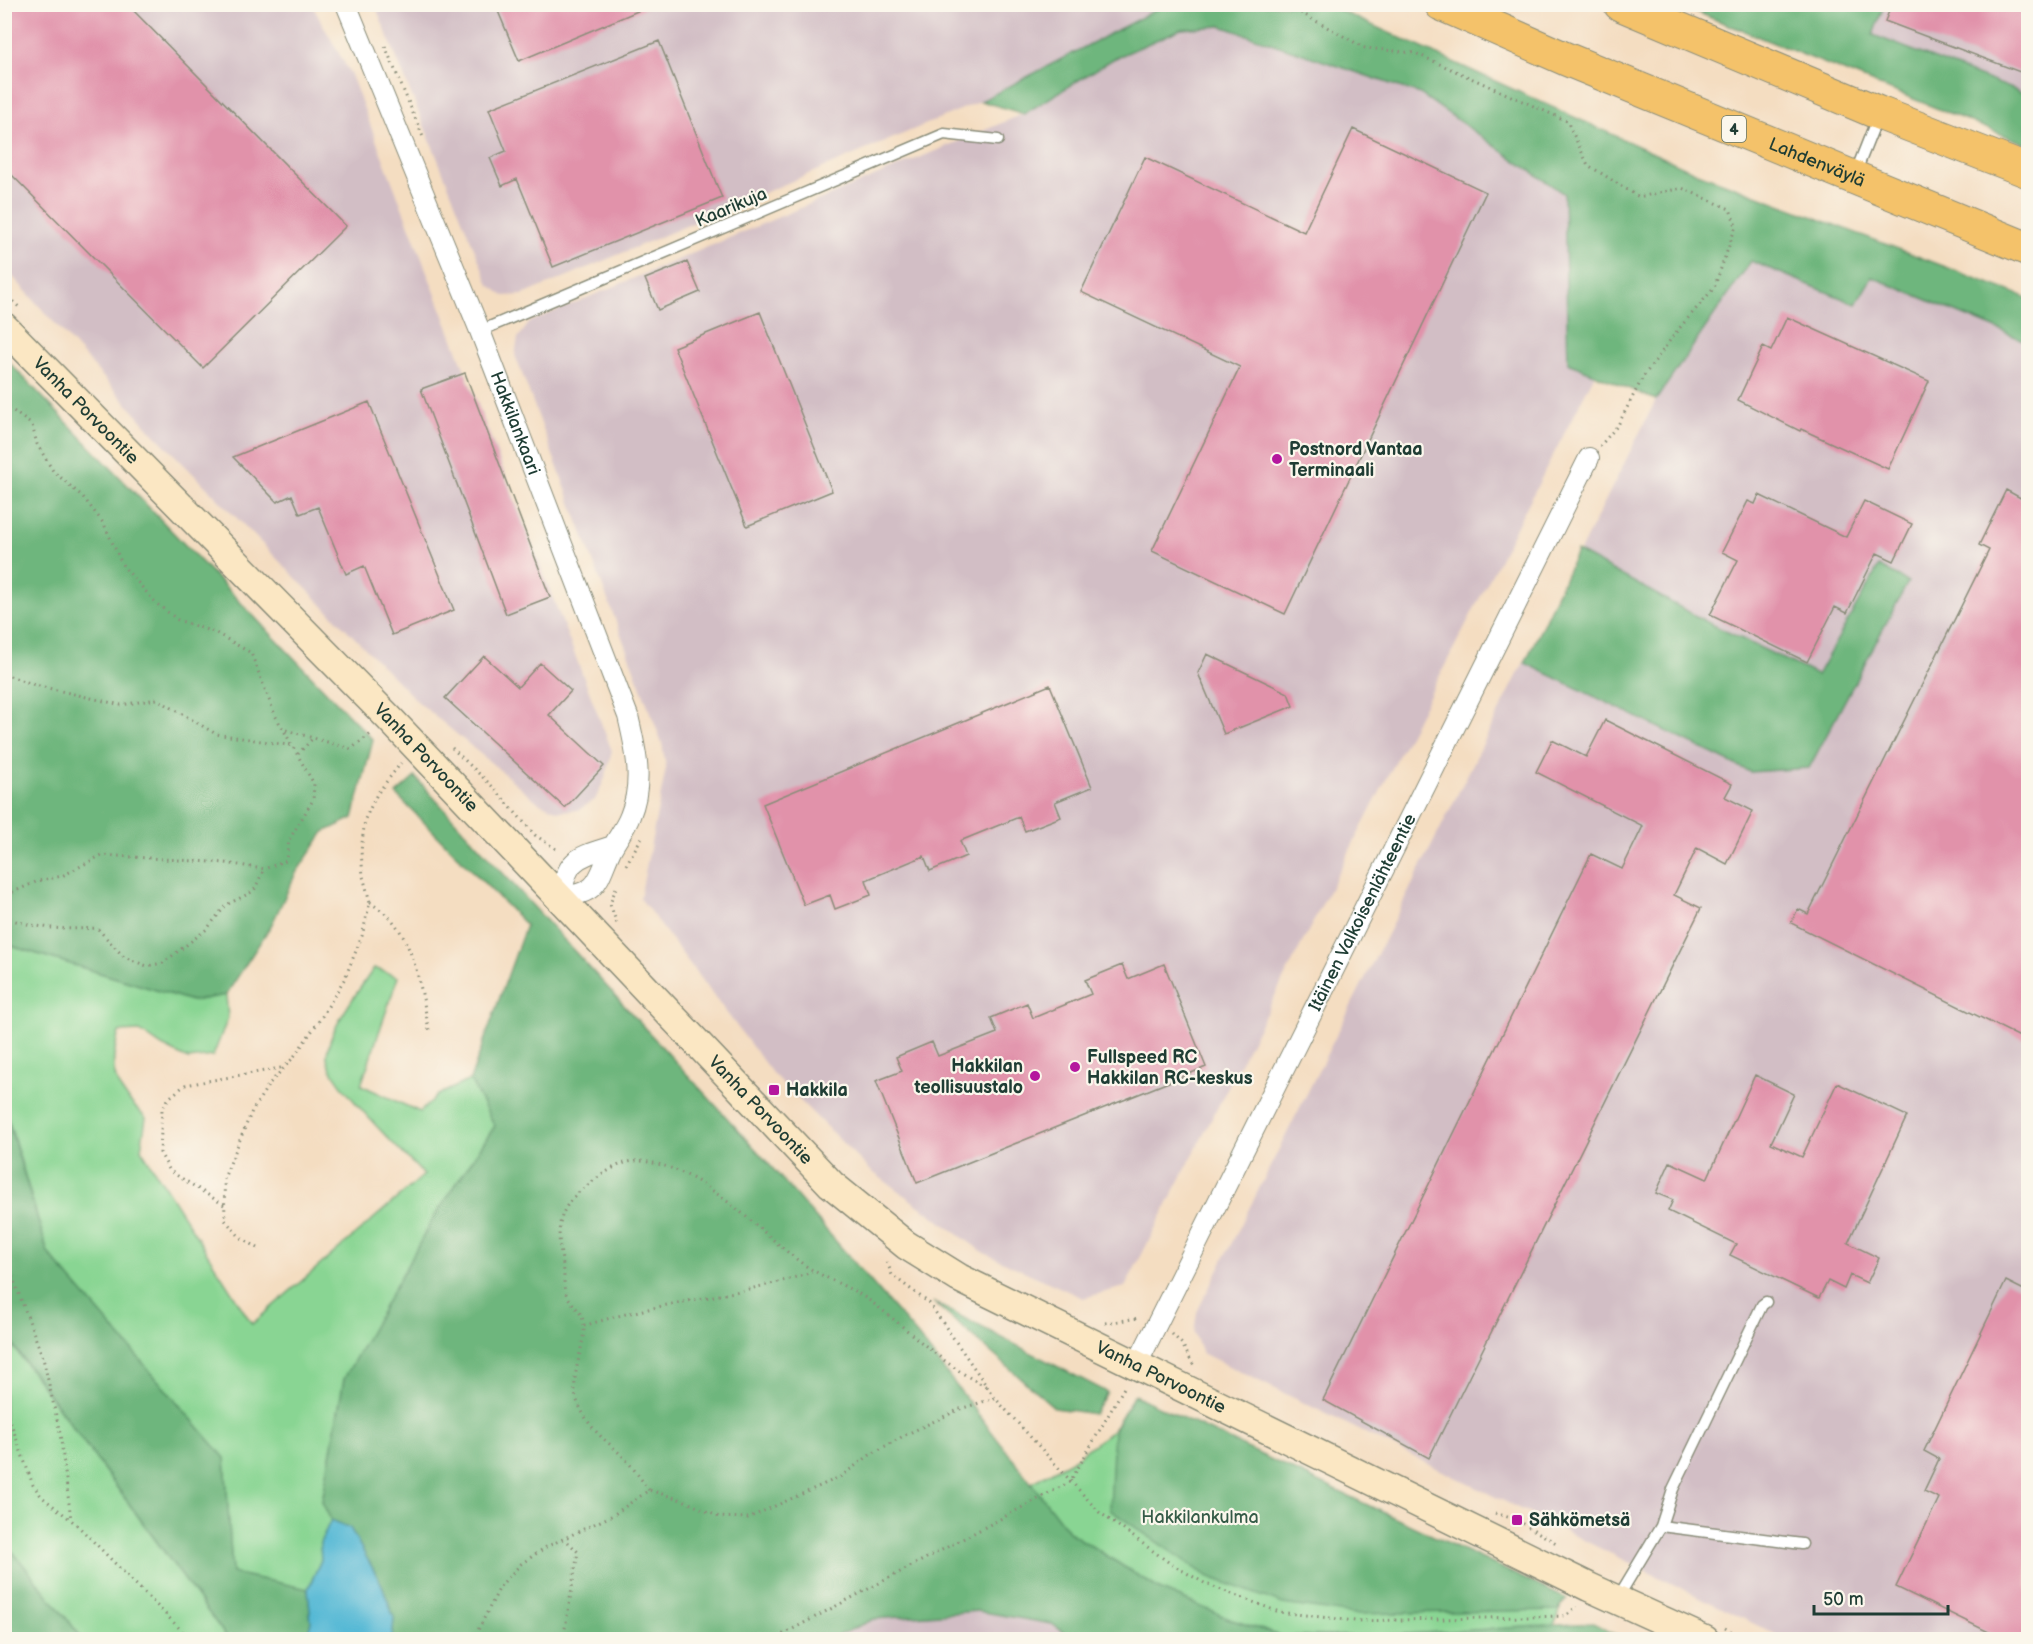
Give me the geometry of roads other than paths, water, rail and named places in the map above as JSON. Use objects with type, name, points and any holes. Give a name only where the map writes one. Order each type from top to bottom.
[{"type":"highway","name":"Lahdenväylä","points":[[1441,4],[2028,249]]},
{"type":"highway","points":[[1620,4],[1879,113],[2028,171]]},
{"type":"main road","name":"Vanha Porvoontie","points":[[4,327],[415,744],[831,1184],[906,1245],[959,1278],[1617,1600],[1711,1632]]},
{"type":"street","name":"Hakkilankaari","points":[[346,4],[480,331],[628,716],[638,761],[638,788],[631,814],[594,888],[580,895],[562,897]]},
{"type":"street","name":"Itäinen Valkoisenlähteentie","points":[[1136,1366],[1589,458]]},
{"type":"street","points":[[562,897],[563,879],[570,864],[580,857],[613,846]]},
{"type":"lane","points":[[1854,178],[1879,113]]},
{"type":"lane","name":"Kaarikuja","points":[[480,331],[944,134],[998,140]]},
{"type":"lane","points":[[1617,1600],[1661,1526],[1673,1490],[1762,1305],[1766,1302]]},
{"type":"lane","points":[[1661,1526],[1802,1544]]},
{"type":"water","points":[[331,1520],[350,1528],[382,1585],[394,1618],[392,1639],[306,1639],[311,1622],[308,1589],[321,1560],[320,1543]]},
{"type":"place","name":"Postnord Vantaa Terminaali","points":[[1277,459]]},
{"type":"place","name":"Fullspeed RC Hakkilan RC-keskus","points":[[1075,1067]]},
{"type":"place","name":"Hakkilan teollisuustalo","points":[[1035,1076]]},
{"type":"place","name":"Hakkila","points":[[774,1090]]},
{"type":"place","name":"Sähkömetsä","points":[[1517,1520]]},
{"type":"park label","name":"Hakkilankulma","points":[[1200,1517]]}]
